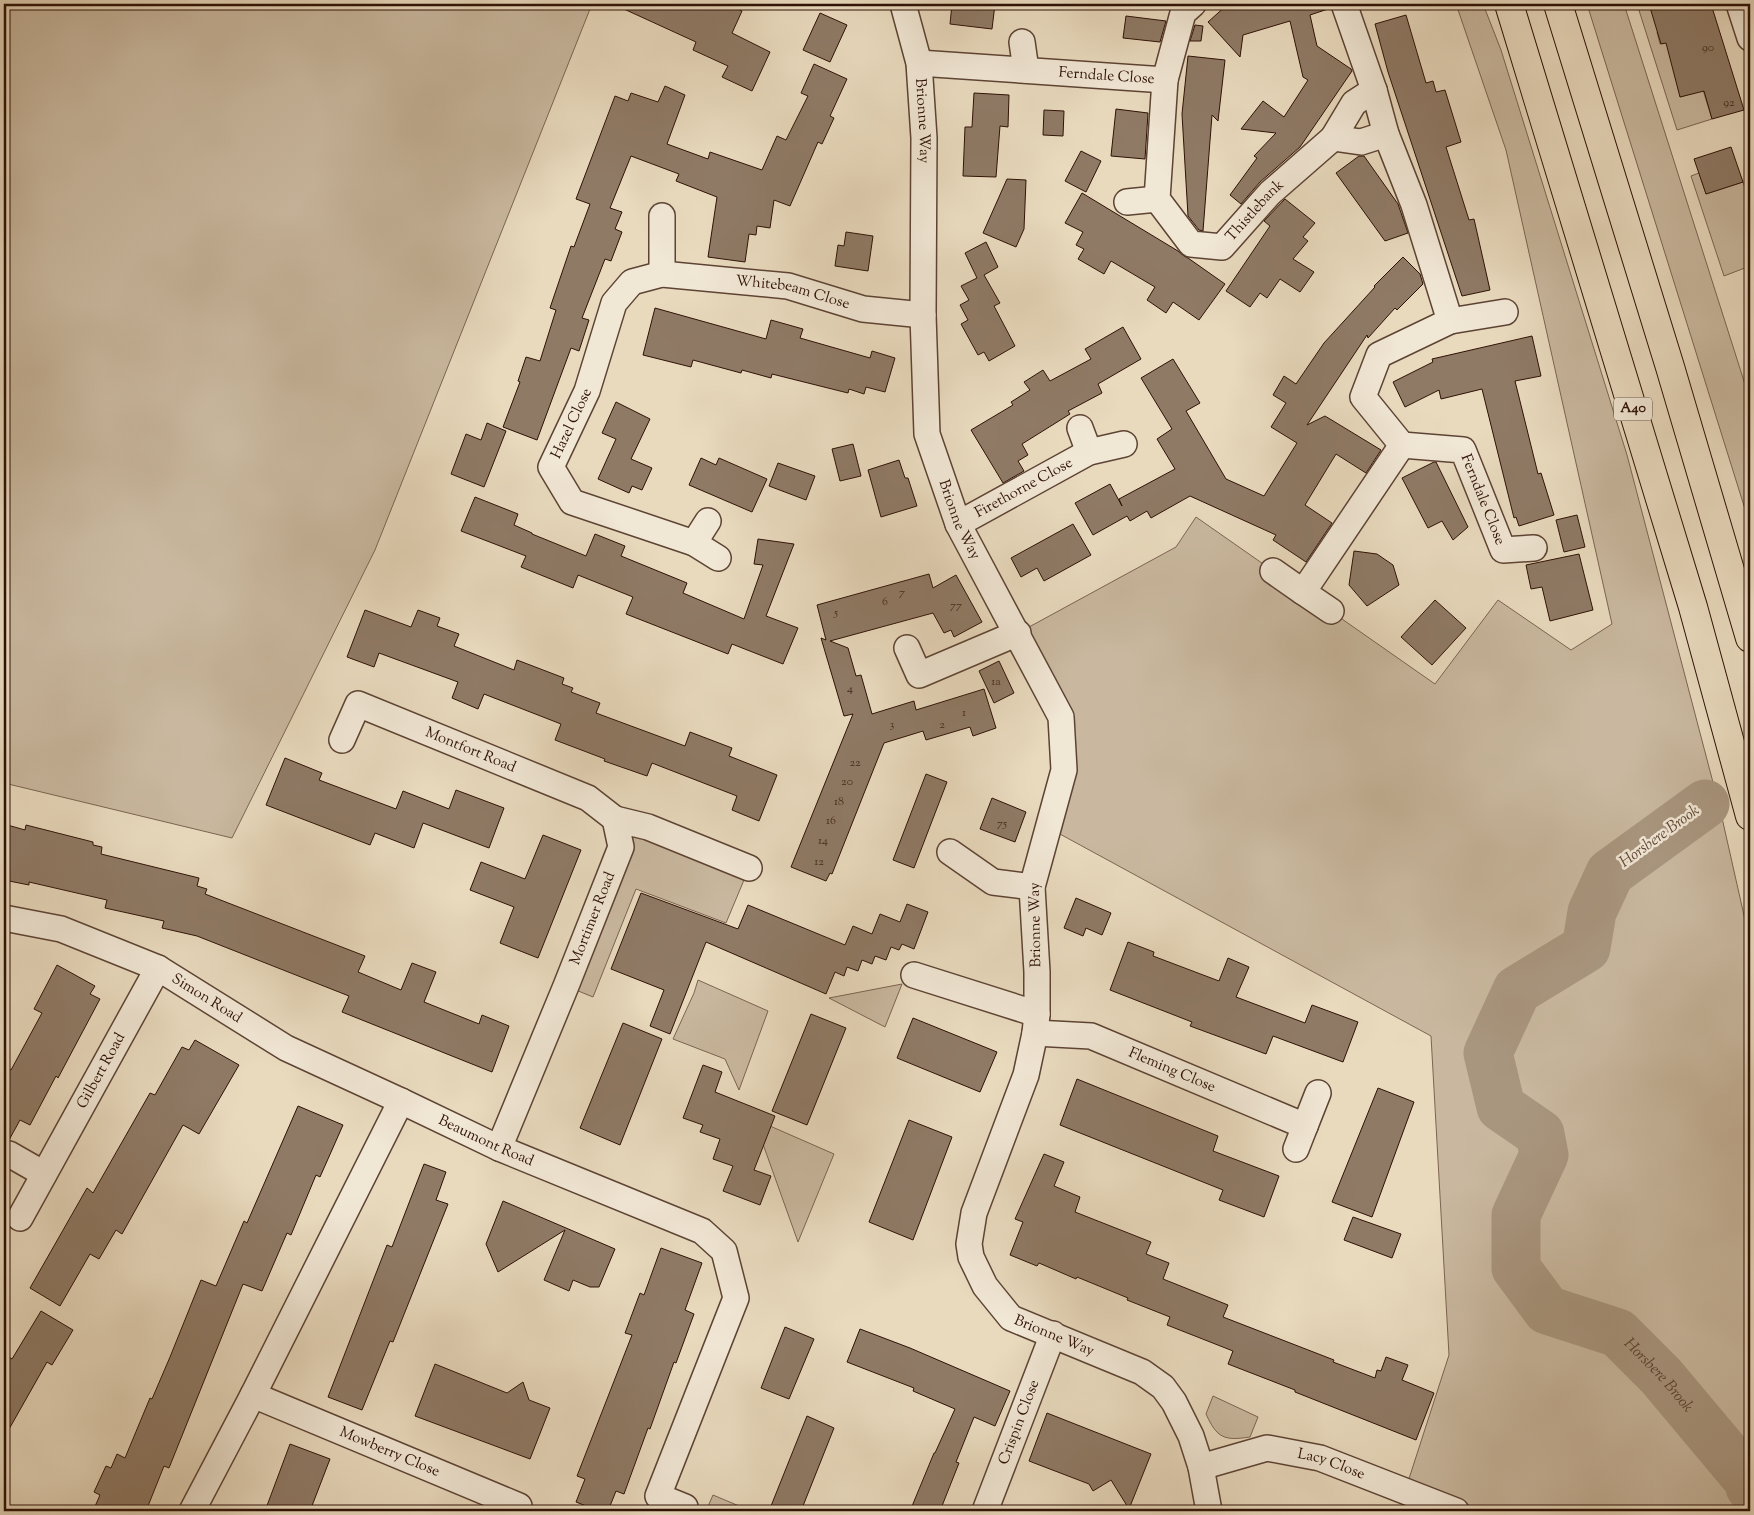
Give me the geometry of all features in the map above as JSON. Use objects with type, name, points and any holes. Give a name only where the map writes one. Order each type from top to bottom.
[{"type":"highway","name":"A40","points":[[1508,4],[1692,606],[1750,816]]},
{"type":"highway","points":[[1558,4],[1670,367],[1750,638]]},
{"type":"street","name":"Brionne Way","points":[[903,4],[919,63],[924,138],[923,315],[927,434],[958,524],[1018,633],[1061,717],[1064,770],[1032,887],[1037,972],[1036,1023],[1026,1075],[974,1213],[970,1244],[971,1257],[985,1286],[1011,1318],[1142,1372],[1163,1387],[1174,1402],[1191,1436],[1201,1466],[1209,1511]]},
{"type":"street","name":"Ferndale Close","points":[[919,63],[1165,80],[1183,13],[1192,4]]},
{"type":"street","points":[[1344,4],[1374,90],[1386,134],[1414,205],[1450,321]]},
{"type":"street","points":[[1739,4],[1750,38]]},
{"type":"street","points":[[1022,42],[1026,70]]},
{"type":"street","points":[[1127,202],[1157,199],[1165,80]]},
{"type":"street","points":[[1374,90],[1354,103],[1333,138],[1361,142],[1386,134]]},
{"type":"street","name":"Thistlebank","points":[[1157,199],[1190,244],[1222,247],[1270,193],[1333,138]]},
{"type":"street","points":[[662,216],[662,274]]},
{"type":"street","name":"Whitebeam Close","points":[[614,303],[632,282],[662,274],[788,286],[863,310],[923,315]]},
{"type":"street","name":"Hazel Close","points":[[614,303],[587,391],[551,467],[572,502],[694,543],[718,558]]},
{"type":"street","points":[[1303,592],[1402,445],[1363,397],[1379,355],[1450,321],[1505,312]]},
{"type":"street","name":"Firethorne Close","points":[[1080,428],[1089,452]]},
{"type":"street","name":"Firethorne Close","points":[[958,524],[1089,452],[1124,444]]},
{"type":"street","name":"Ferndale Close","points":[[1402,445],[1463,450],[1503,550],[1534,548]]},
{"type":"street","points":[[694,543],[708,521]]},
{"type":"street","points":[[1273,571],[1331,611]]},
{"type":"street","points":[[907,648],[918,675],[1018,633]]},
{"type":"street","name":"Montfort Road","points":[[342,740],[358,704],[588,798],[615,819]]},
{"type":"street","points":[[615,819],[648,828],[749,868]]},
{"type":"street","name":"Mortimer Road","points":[[499,1148],[621,847],[615,819]]},
{"type":"street","points":[[950,852],[993,882],[1032,887]]},
{"type":"street","name":"Simon Road","points":[[4,918],[61,929],[158,968],[286,1048],[402,1101]]},
{"type":"street","name":"Gilbert Road","points":[[20,1218],[158,968]]},
{"type":"street","points":[[914,975],[1036,1023]]},
{"type":"street","name":"Fleming Close","points":[[1036,1023],[1091,1036],[1305,1126]]},
{"type":"street","points":[[1296,1149],[1318,1093]]},
{"type":"street","points":[[192,1511],[402,1101]]},
{"type":"street","name":"Beaumont Road","points":[[402,1101],[499,1148],[702,1231],[724,1251],[736,1298],[658,1496],[685,1507]]},
{"type":"street","points":[[9,1154],[44,1174]]},
{"type":"street","name":"Crispin Close","points":[[985,1511],[1053,1334]]},
{"type":"street","name":"Mowberry Close","points":[[253,1395],[519,1506],[517,1511]]},
{"type":"street","name":"Lacy Close","points":[[1201,1466],[1267,1448],[1320,1458],[1456,1511]]},
{"type":"shaded area","points":[[4,4],[592,4],[375,550],[232,838],[4,783]]},
{"type":"shaded area","points":[[1456,4],[1483,4],[1501,50],[1627,455],[1720,809],[1750,942],[1750,1511],[1456,1511],[1405,1491],[1449,1355],[1431,1036],[1047,827],[1061,717],[1018,633],[1176,547],[1196,517],[1435,684],[1498,600],[1571,650],[1612,624],[1506,150]]},
{"type":"shaded area","points":[[1587,4],[1624,4],[1750,400],[1750,525]]},
{"type":"shaded area","points":[[1637,4],[1649,4],[1650,6],[1675,4],[1682,25],[1657,32],[1660,44],[1687,36],[1680,97],[1703,90],[1712,119],[1677,130]]},
{"type":"shaded area","points":[[1699,173],[1706,194],[1743,182],[1746,191],[1750,190],[1750,266],[1724,276],[1691,176]]},
{"type":"shaded area","points":[[615,819],[749,868],[726,923],[636,889],[593,997],[566,986],[621,847]]},
{"type":"shaded area","points":[[698,980],[768,1011],[739,1090],[725,1059],[673,1039]]},
{"type":"shaded area","points":[[902,984],[885,1027],[829,998]]},
{"type":"shaded area","points":[[754,1119],[834,1154],[798,1242]]},
{"type":"shaded area","points":[[1213,1396],[1258,1417],[1250,1437],[1228,1438],[1218,1433],[1206,1414]]},
{"type":"shaded area","points":[[713,1495],[751,1511],[706,1511]]},
{"type":"building","points":[[613,4],[727,4],[742,11],[732,33],[770,52],[752,91],[722,77],[728,66],[693,50],[696,42]]},
{"type":"building","points":[[952,4],[995,4],[992,29],[950,24]]},
{"type":"building","points":[[1228,4],[1327,4],[1328,9],[1310,15],[1317,46],[1352,71],[1300,147],[1260,182],[1241,204],[1230,195],[1257,158],[1254,156],[1276,133],[1241,129],[1263,101],[1284,117],[1308,80],[1303,77],[1290,21],[1243,35],[1240,57],[1208,22]]},
{"type":"building","points":[[1649,4],[1711,4],[1744,110],[1712,119],[1704,91],[1680,97],[1666,43],[1661,44]]},
{"type":"building","points":[[820,13],[847,25],[830,62],[803,50]]},
{"type":"building","points":[[1406,15],[1426,83],[1433,81],[1436,92],[1445,90],[1461,142],[1446,147],[1469,220],[1474,219],[1490,290],[1462,296],[1388,72],[1375,24]]},
{"type":"building","points":[[1126,16],[1166,21],[1160,42],[1123,38]]},
{"type":"building","points":[[1195,25],[1203,26],[1201,41],[1190,41]]},
{"type":"building","points":[[1188,56],[1225,60],[1218,121],[1212,115],[1203,231],[1199,230],[1188,216],[1182,114]]},
{"type":"building","points":[[814,64],[847,79],[830,116],[834,118],[822,144],[818,142],[790,206],[774,200],[770,228],[757,226],[756,235],[749,234],[745,262],[708,257],[717,197],[676,181],[679,174],[631,156],[610,208],[622,212],[615,229],[622,232],[611,261],[605,259],[582,318],[589,320],[579,351],[571,348],[537,440],[503,427],[520,382],[518,381],[526,357],[540,361],[556,310],[550,308],[571,246],[574,247],[590,204],[576,199],[615,96],[628,101],[631,93],[658,102],[665,86],[685,95],[667,144],[708,159],[710,152],[762,170],[777,136],[786,140],[808,96],[801,93]]},
{"type":"building","points":[[974,93],[1009,95],[1008,127],[1000,126],[996,177],[963,176],[965,127],[972,127]]},
{"type":"building","points":[[1116,109],[1148,113],[1145,159],[1111,156]]},
{"type":"building","points":[[1044,110],[1064,111],[1063,136],[1043,135]]},
{"type":"building","points":[[1731,147],[1743,182],[1706,194],[1694,159]]},
{"type":"building","points":[[1081,151],[1101,161],[1086,192],[1065,181]]},
{"type":"building","points":[[1359,156],[1364,156],[1398,204],[1408,233],[1385,241],[1336,173]]},
{"type":"building","points":[[1007,179],[1026,180],[1024,229],[1016,247],[983,233]]},
{"type":"building","points":[[1082,193],[1178,251],[1225,284],[1199,320],[1173,302],[1166,313],[1147,300],[1155,287],[1111,261],[1104,274],[1078,259],[1084,249],[1076,245],[1083,232],[1065,223]]},
{"type":"building","points":[[1285,199],[1315,223],[1303,237],[1308,241],[1293,259],[1314,272],[1300,292],[1280,279],[1267,298],[1260,293],[1250,307],[1226,291],[1270,226],[1264,221]]},
{"type":"building","points":[[846,232],[873,236],[868,271],[835,266],[838,245],[844,246]]},
{"type":"building","points":[[986,242],[998,267],[984,275],[1000,303],[994,306],[1015,346],[989,361],[984,352],[978,355],[961,324],[968,320],[960,305],[969,300],[961,286],[977,278],[965,253]]},
{"type":"building","points":[[1403,257],[1420,274],[1423,284],[1397,310],[1395,308],[1368,338],[1367,335],[1307,425],[1325,416],[1381,450],[1366,473],[1336,454],[1305,505],[1332,523],[1306,562],[1273,540],[1276,535],[1190,496],[1151,518],[1147,511],[1130,521],[1127,516],[1093,535],[1075,503],[1110,484],[1122,506],[1119,499],[1175,469],[1157,439],[1172,429],[1141,378],[1173,359],[1200,403],[1186,411],[1226,479],[1264,496],[1297,443],[1271,427],[1286,403],[1273,395],[1284,376],[1296,384],[1324,343],[1374,286]]},
{"type":"building","points":[[655,308],[766,339],[771,320],[803,329],[800,338],[870,358],[872,351],[895,358],[885,392],[866,387],[864,394],[849,389],[848,393],[772,374],[771,378],[742,370],[741,373],[693,360],[691,367],[643,355]]},
{"type":"building","points":[[1123,327],[1141,359],[1098,384],[1102,393],[1068,411],[1070,414],[1022,444],[1028,455],[1018,461],[1024,471],[1003,483],[971,430],[1013,405],[1011,402],[1030,390],[1024,382],[1043,370],[1050,381],[1091,359],[1085,349]]},
{"type":"building","points":[[1532,336],[1541,376],[1515,381],[1538,474],[1541,473],[1554,515],[1519,526],[1516,517],[1514,518],[1482,389],[1441,399],[1439,390],[1405,407],[1393,382],[1433,362],[1432,359]]},
{"type":"building","points":[[616,402],[650,419],[631,459],[652,468],[642,490],[632,486],[629,493],[598,479],[616,439],[602,433]]},
{"type":"building","points":[[487,423],[506,431],[484,487],[451,474],[466,434],[481,440]]},
{"type":"building","points":[[853,444],[861,476],[840,481],[832,449]]},
{"type":"building","points":[[701,458],[716,465],[719,458],[767,479],[752,512],[689,485]]},
{"type":"building","points":[[899,460],[905,478],[908,478],[917,506],[881,517],[868,470]]},
{"type":"building","points":[[1436,462],[1468,527],[1453,540],[1442,521],[1428,528],[1402,478]]},
{"type":"building","points":[[778,463],[815,476],[806,500],[769,486]]},
{"type":"building","points":[[475,497],[518,514],[514,525],[586,556],[595,534],[625,546],[621,556],[687,583],[683,593],[744,619],[763,565],[754,564],[758,539],[794,544],[766,616],[798,628],[783,664],[732,644],[728,654],[626,614],[633,597],[578,575],[573,588],[521,567],[526,556],[461,531]]},
{"type":"building","points":[[1577,515],[1585,547],[1564,552],[1556,520]]},
{"type":"building","points":[[1073,524],[1091,555],[1044,581],[1037,568],[1021,577],[1011,558]]},
{"type":"building","points":[[1354,551],[1377,554],[1393,565],[1399,585],[1367,606],[1349,585]]},
{"type":"building","points":[[1579,554],[1593,610],[1550,621],[1542,587],[1531,589],[1526,565]]},
{"type":"building","points":[[929,574],[933,588],[956,575],[982,622],[954,637],[951,630],[944,633],[933,613],[830,641],[848,648],[856,676],[861,675],[872,714],[914,701],[916,710],[984,689],[996,728],[973,736],[970,727],[926,740],[923,731],[884,743],[832,874],[830,873],[826,881],[791,867],[853,714],[844,716],[821,638],[826,640],[817,605]]},
{"type":"building","points":[[1435,600],[1466,628],[1432,665],[1401,637]]},
{"type":"building","points":[[365,610],[411,627],[418,610],[440,618],[437,626],[459,634],[454,646],[514,670],[517,660],[564,678],[562,684],[573,688],[571,692],[600,703],[596,713],[685,746],[690,732],[732,748],[729,756],[777,775],[759,821],[732,810],[737,796],[652,763],[647,776],[604,761],[605,759],[555,740],[561,724],[484,694],[478,709],[452,698],[458,682],[379,653],[374,667],[347,657]]},
{"type":"building","points":[[999,661],[1014,693],[994,703],[979,671]]},
{"type":"building","points":[[285,758],[322,773],[319,780],[396,809],[403,791],[449,809],[456,790],[504,808],[489,848],[423,823],[414,848],[375,833],[370,845],[266,805]]},
{"type":"building","points":[[926,774],[947,782],[914,868],[893,860]]},
{"type":"building","points":[[992,798],[1026,812],[1015,842],[980,829]]},
{"type":"building","points":[[4,824],[25,830],[26,825],[93,842],[93,845],[102,847],[101,854],[199,878],[197,886],[207,889],[205,894],[365,956],[358,972],[401,990],[412,963],[436,972],[424,1002],[479,1024],[482,1015],[509,1026],[492,1072],[342,1012],[349,996],[197,936],[162,928],[164,921],[105,908],[107,900],[29,882],[29,885],[4,880]]},
{"type":"building","points":[[543,835],[581,850],[538,958],[500,943],[514,907],[470,890],[481,862],[525,879]]},
{"type":"building","points":[[641,893],[738,929],[748,905],[845,945],[853,926],[872,934],[880,914],[900,922],[907,904],[928,912],[914,949],[902,944],[899,950],[891,947],[886,960],[875,956],[872,964],[862,960],[858,971],[847,967],[844,976],[835,972],[826,994],[706,942],[670,1034],[650,1026],[664,990],[611,969]]},
{"type":"building","points":[[1076,898],[1111,913],[1102,935],[1086,928],[1083,936],[1064,928]]},
{"type":"building","points":[[1128,942],[1154,952],[1153,956],[1219,981],[1228,958],[1249,967],[1236,997],[1305,1023],[1312,1005],[1358,1022],[1343,1062],[1273,1036],[1266,1054],[1190,1026],[1192,1022],[1110,990]]},
{"type":"building","points":[[57,965],[95,986],[90,994],[100,999],[58,1078],[56,1076],[30,1125],[20,1120],[9,1140],[4,1141],[4,1066],[11,1070],[42,1013],[34,1009]]},
{"type":"building","points":[[811,1014],[846,1028],[807,1125],[772,1111]]},
{"type":"building","points":[[913,1018],[997,1052],[980,1092],[897,1058]]},
{"type":"building","points":[[623,1023],[662,1039],[620,1145],[580,1128]]},
{"type":"building","points":[[195,1040],[239,1065],[199,1134],[183,1125],[122,1234],[116,1230],[99,1259],[90,1254],[60,1306],[30,1288],[87,1188],[93,1193],[150,1093],[155,1095],[182,1047],[189,1050]]},
{"type":"building","points":[[703,1065],[722,1072],[715,1092],[775,1116],[754,1170],[771,1176],[760,1205],[723,1191],[733,1166],[713,1159],[720,1139],[700,1132],[703,1125],[683,1118]]},
{"type":"building","points":[[1077,1079],[1218,1136],[1213,1151],[1279,1176],[1264,1217],[1219,1200],[1223,1190],[1060,1125]]},
{"type":"building","points":[[1378,1088],[1414,1102],[1372,1217],[1332,1202]]},
{"type":"building","points":[[298,1106],[343,1125],[320,1177],[316,1175],[291,1235],[287,1233],[262,1291],[243,1284],[169,1468],[164,1466],[146,1511],[93,1511],[100,1495],[94,1492],[106,1466],[111,1468],[117,1454],[125,1458],[150,1398],[152,1399],[170,1357],[201,1280],[216,1286],[244,1221],[247,1223]]},
{"type":"building","points":[[909,1120],[952,1137],[913,1240],[869,1222]]},
{"type":"building","points":[[1044,1154],[1064,1162],[1054,1186],[1080,1197],[1075,1212],[1151,1242],[1146,1254],[1169,1263],[1163,1279],[1228,1305],[1223,1317],[1375,1378],[1377,1370],[1381,1371],[1386,1357],[1408,1365],[1402,1380],[1434,1393],[1416,1440],[1228,1364],[1233,1351],[1167,1325],[1170,1317],[1077,1277],[1076,1279],[1039,1263],[1037,1266],[1010,1255],[1023,1222],[1015,1219]]},
{"type":"building","points":[[424,1164],[446,1172],[436,1200],[448,1204],[393,1342],[390,1341],[362,1410],[328,1397],[387,1245],[392,1247]]},
{"type":"building","points":[[503,1201],[615,1249],[599,1287],[590,1287],[573,1280],[569,1291],[544,1280],[565,1230],[498,1272],[486,1244]]},
{"type":"building","points":[[1353,1217],[1401,1234],[1392,1258],[1344,1240]]},
{"type":"building","points":[[661,1248],[702,1263],[685,1310],[694,1314],[676,1363],[674,1362],[650,1429],[648,1428],[624,1494],[616,1491],[608,1511],[599,1511],[576,1502],[585,1479],[577,1476],[632,1335],[625,1333],[640,1293],[644,1295]]},
{"type":"building","points":[[41,1311],[73,1330],[52,1365],[47,1362],[4,1438],[4,1354],[12,1359]]},
{"type":"building","points":[[785,1327],[814,1339],[789,1399],[761,1388]]},
{"type":"building","points":[[860,1329],[910,1348],[1010,1391],[995,1426],[974,1417],[956,1462],[959,1463],[940,1511],[910,1511],[955,1409],[913,1391],[914,1388],[847,1362]]},
{"type":"building","points":[[435,1364],[507,1393],[523,1382],[529,1400],[550,1408],[530,1459],[415,1416]]},
{"type":"building","points":[[1047,1413],[1151,1454],[1129,1509],[1111,1480],[1093,1491],[1089,1484],[1029,1461]]},
{"type":"building","points":[[807,1416],[834,1428],[801,1511],[769,1511]]},
{"type":"building","points":[[290,1444],[330,1459],[310,1511],[265,1511]]},
{"type":"waterway","name":"Horsbere Brook","points":[[1705,804],[1610,873],[1592,912],[1586,948],[1517,990],[1488,1053],[1501,1107],[1540,1134],[1544,1155],[1516,1215],[1516,1268],[1547,1310],[1618,1333],[1661,1376],[1749,1481],[1750,1487]]}]
